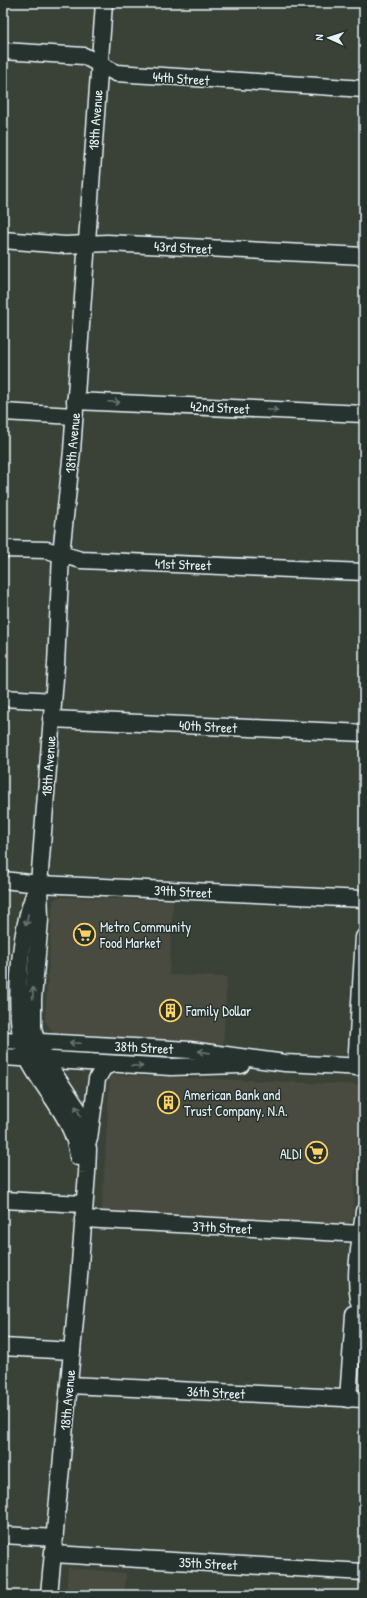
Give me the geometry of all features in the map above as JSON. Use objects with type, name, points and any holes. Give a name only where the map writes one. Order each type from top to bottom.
[{"type":"street","name":"18th Avenue","points":[[50,1595],[72,1351],[88,1149],[81,1114],[45,1060],[29,1041],[18,1015],[23,942],[30,904],[40,884],[53,701],[61,554],[74,416],[104,3]]},
{"type":"street","name":"44th Street","points":[[3,50],[84,56],[116,73],[364,89]]},
{"type":"street","name":"43rd Street","points":[[3,240],[65,245],[107,243],[364,256]]},
{"type":"street","name":"42nd Street","points":[[75,401],[364,414]]},
{"type":"street","points":[[3,412],[74,416]]},
{"type":"street","name":"41st Street","points":[[3,549],[47,550],[81,560],[364,572]]},
{"type":"street","points":[[3,698],[53,701]]},
{"type":"street","name":"40th Street","points":[[51,719],[364,733]]},
{"type":"street","name":"39th Street","points":[[3,880],[40,884],[364,899]]},
{"type":"street","points":[[360,1067],[364,938]]},
{"type":"street","name":"38th Street","points":[[3,1040],[190,1050],[285,1063],[360,1067]]},
{"type":"street","name":"18th Avenue","points":[[29,1041],[28,1059],[46,1090],[68,1122],[78,1154],[83,1212]]},
{"type":"street","name":"38th Street","points":[[3,1057],[171,1067],[285,1063]]},
{"type":"street","points":[[88,1149],[97,1079],[104,1066],[113,1064]]},
{"type":"street","name":"37th Street","points":[[3,1200],[83,1212],[363,1222]]},
{"type":"street","points":[[348,1399],[360,1304],[358,1288],[363,1222]]},
{"type":"street","points":[[3,1347],[72,1351]]},
{"type":"street","name":"36th Street","points":[[69,1385],[364,1399]]},
{"type":"street","points":[[3,1535],[55,1538]]},
{"type":"street","name":"35th Street","points":[[53,1554],[364,1572]]},
{"type":"shaded area","points":[[58,897],[173,901],[169,975],[227,977],[223,1044],[53,1032],[45,1021],[53,901]]},
{"type":"shaded area","points":[[110,1075],[361,1085],[352,1221],[344,1225],[108,1215],[102,1209]]},
{"type":"shaded area","points":[[68,1568],[126,1573],[124,1595],[66,1595]]},
{"type":"place","name":"Metro Community Food Market","points":[[85,934]]},
{"type":"place","name":"Family Dollar","points":[[170,1010]]},
{"type":"place","name":"American Bank and Trust Company, N.A.","points":[[168,1102]]},
{"type":"place","name":"ALDI","points":[[317,1153]]}]
